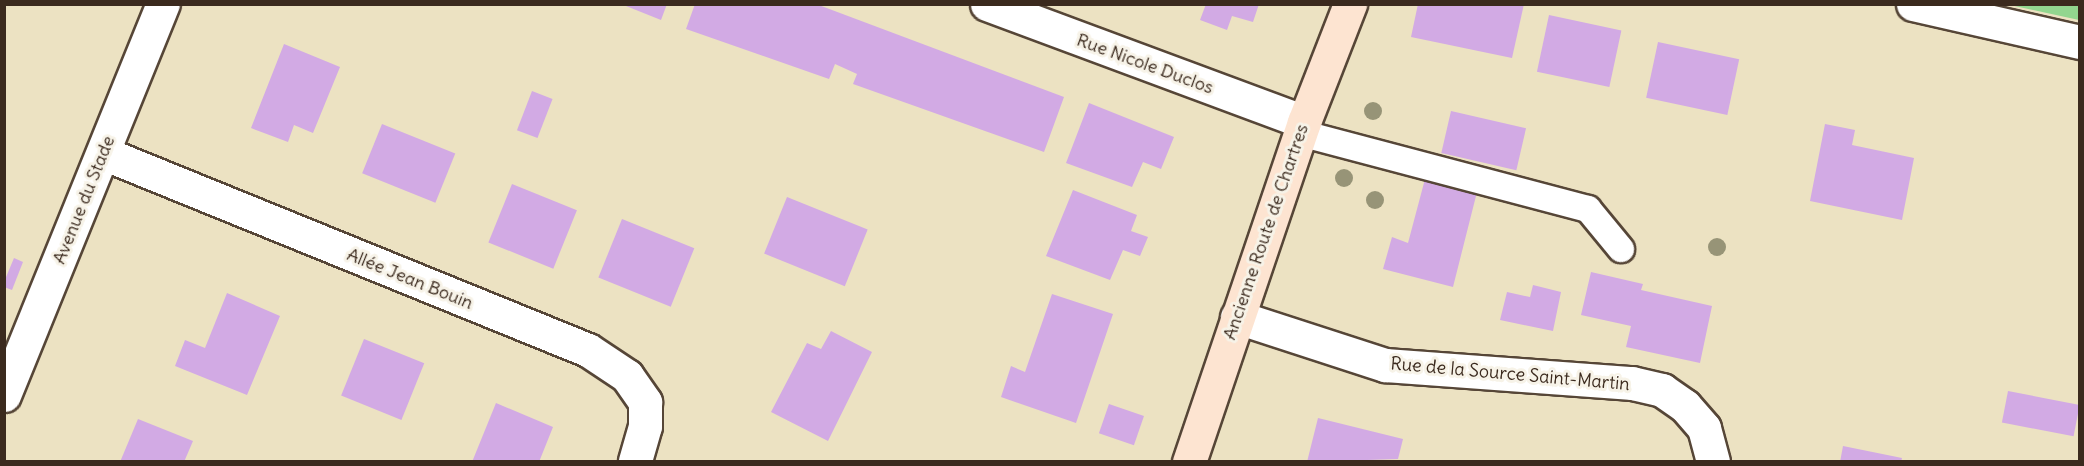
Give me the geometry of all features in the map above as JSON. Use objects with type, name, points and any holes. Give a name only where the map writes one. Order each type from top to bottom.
[{"type":"main road","name":"Ancienne Route de Chartres","points":[[1189,462],[1302,128],[1350,4]]},
{"type":"street","name":"Avenue du Stade","points":[[4,395],[164,4]]},
{"type":"street","name":"Rue Nicole Duclos","points":[[987,4],[1302,128]]},
{"type":"street","points":[[1913,4],[2079,42]]},
{"type":"street","name":"Allée Jean Bouin","points":[[103,153],[588,350],[627,376],[645,402],[645,426],[635,462]]},
{"type":"street","name":"Rue de la Source Saint-Martin","points":[[1237,317],[1385,365],[1632,384],[1662,390],[1685,406],[1704,428],[1713,462]]},
{"type":"lane","points":[[1302,128],[1588,209],[1621,249]]},
{"type":"green space","points":[[2010,5],[2079,5],[2079,20]]},
{"type":"building","points":[[621,4],[667,4],[661,20]]},
{"type":"building","points":[[695,4],[816,4],[1064,97],[1044,152],[853,84],[857,74],[835,64],[829,79],[686,29]]},
{"type":"building","points":[[1206,4],[1259,4],[1253,22],[1232,16],[1227,30],[1200,20]]},
{"type":"building","points":[[1418,4],[1524,4],[1512,58],[1411,37]]},
{"type":"building","points":[[1549,15],[1621,30],[1609,87],[1537,72]]},
{"type":"building","points":[[1658,42],[1739,59],[1727,115],[1646,98]]},
{"type":"building","points":[[284,44],[340,67],[313,133],[294,125],[288,142],[251,128]]},
{"type":"building","points":[[532,91],[553,99],[537,138],[517,130]]},
{"type":"building","points":[[1089,103],[1174,137],[1161,169],[1143,162],[1132,187],[1066,163]]},
{"type":"building","points":[[1451,111],[1526,128],[1516,170],[1441,153]]},
{"type":"building","points":[[382,124],[455,154],[435,203],[362,173]]},
{"type":"building","points":[[1825,124],[1855,130],[1852,145],[1914,158],[1902,220],[1810,201]]},
{"type":"building","points":[[1425,179],[1477,192],[1453,287],[1383,269],[1392,237],[1408,243]]},
{"type":"building","points":[[512,184],[577,210],[553,269],[488,242]]},
{"type":"building","points":[[1073,190],[1137,215],[1131,231],[1148,237],[1140,256],[1123,250],[1110,280],[1046,256]]},
{"type":"building","points":[[787,197],[868,230],[845,286],[764,254]]},
{"type":"building","points":[[622,219],[694,248],[671,307],[598,277]]},
{"type":"building","points":[[14,258],[23,262],[12,290],[4,287],[4,282]]},
{"type":"building","points":[[1591,272],[1643,284],[1641,290],[1712,306],[1700,363],[1626,347],[1631,326],[1581,315]]},
{"type":"building","points":[[1533,285],[1561,292],[1553,331],[1500,320],[1507,292],[1530,297]]},
{"type":"building","points":[[227,293],[280,316],[247,395],[175,366],[185,340],[205,348]]},
{"type":"building","points":[[1052,294],[1113,314],[1076,423],[1001,397],[1011,366],[1025,372]]},
{"type":"building","points":[[831,331],[872,352],[828,441],[771,412],[807,343],[821,349]]},
{"type":"building","points":[[364,339],[424,363],[401,420],[341,396]]},
{"type":"building","points":[[2008,391],[2080,405],[2074,436],[2002,422]]},
{"type":"building","points":[[496,403],[553,427],[539,462],[472,462]]},
{"type":"building","points":[[1109,404],[1144,416],[1134,445],[1099,433]]},
{"type":"building","points":[[1318,418],[1403,439],[1398,459],[1307,462]]},
{"type":"building","points":[[138,419],[193,441],[184,462],[120,462]]},
{"type":"building","points":[[1843,446],[1902,458],[1901,462],[1840,462]]}]
